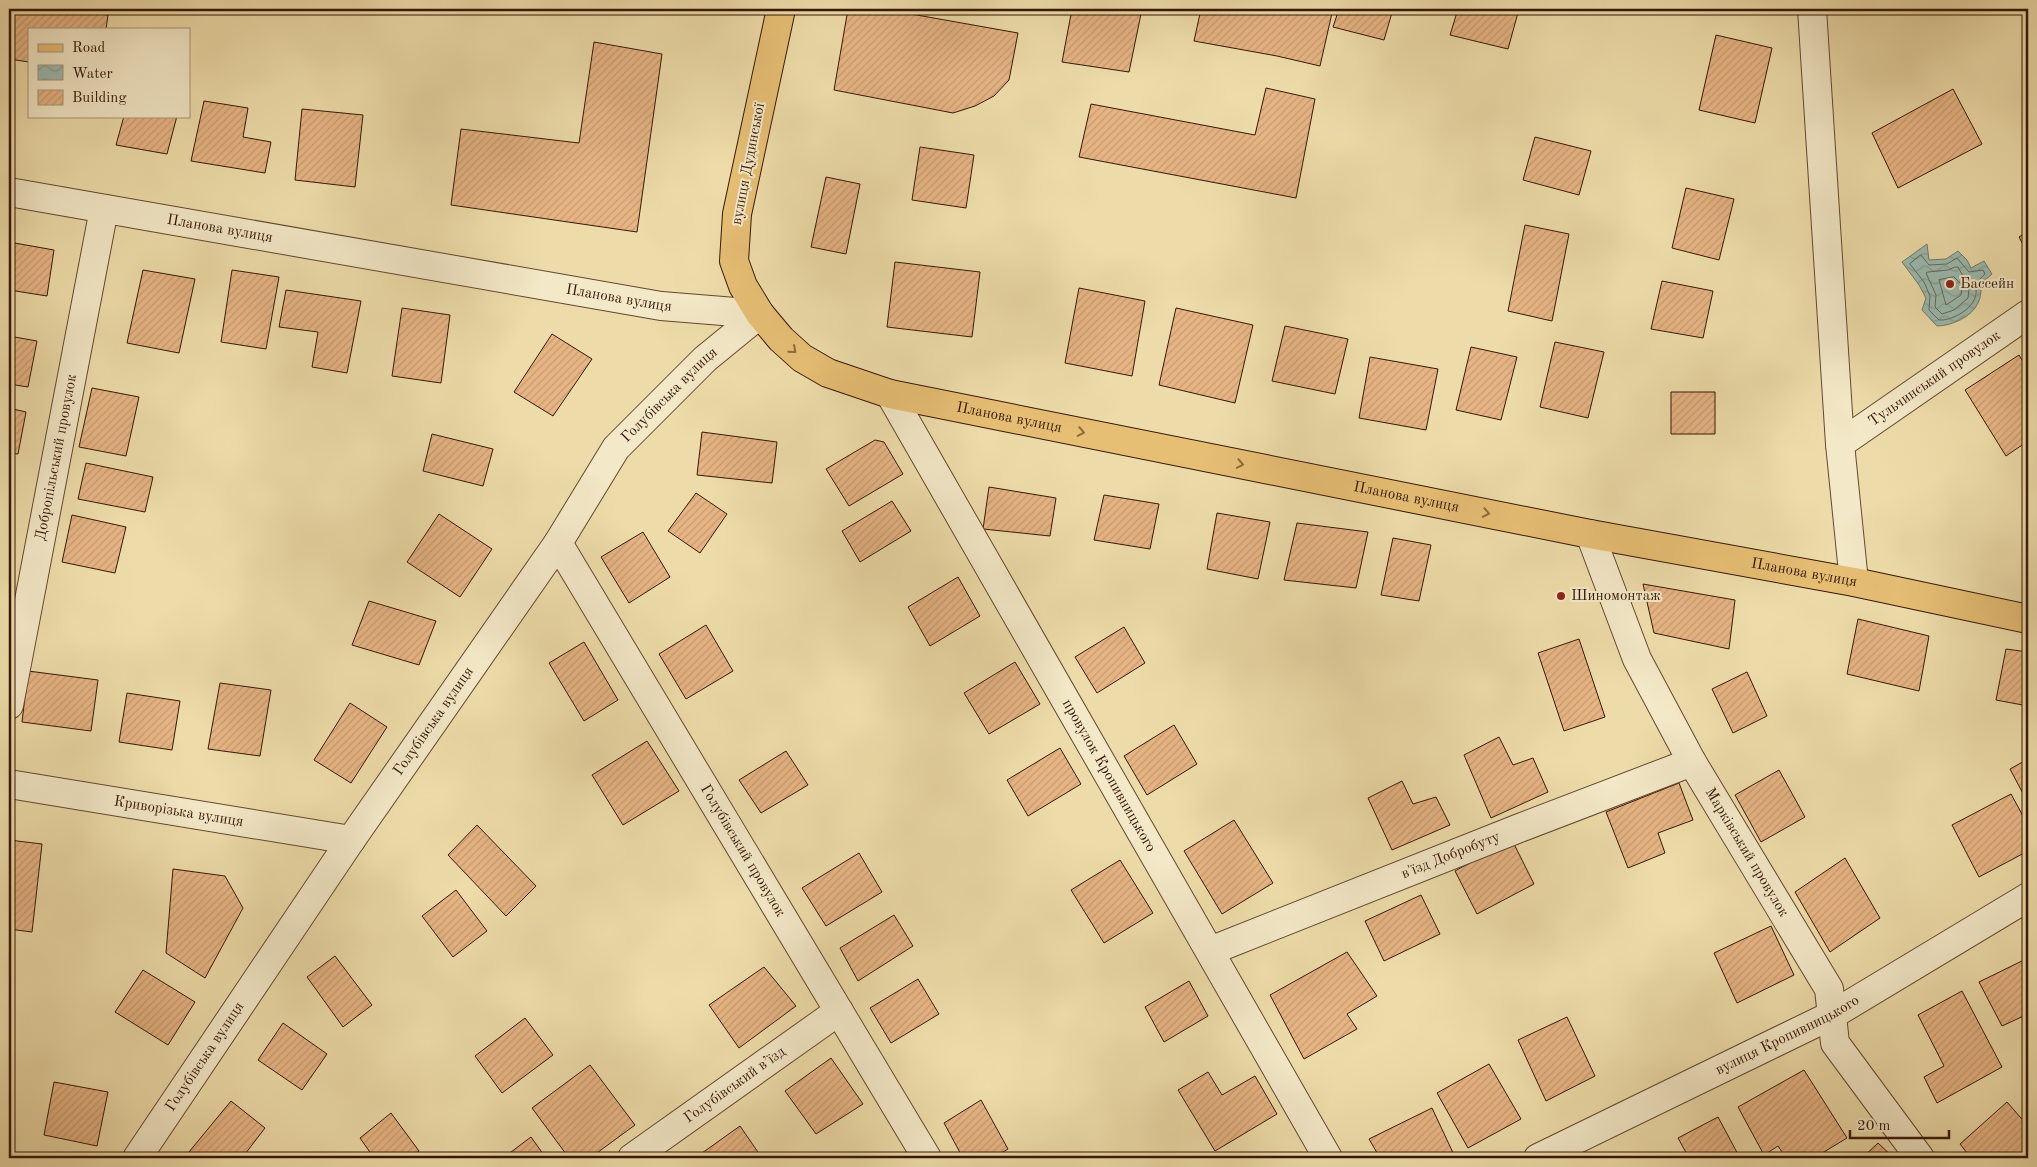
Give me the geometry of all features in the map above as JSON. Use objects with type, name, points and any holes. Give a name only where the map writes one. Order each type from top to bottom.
[{"type":"main road","name":"вулиця Дудинської","points":[[760,314],[743,286],[734,261],[737,214],[781,9]]},
{"type":"main road","name":"Планова вулиця","points":[[760,314],[781,339],[802,358],[828,373],[890,394],[1590,534],[1854,582],[2028,619]]},
{"type":"street","points":[[1812,9],[1840,444],[1854,582]]},
{"type":"street","name":"Планова вулиця","points":[[9,192],[661,306],[760,314]]},
{"type":"street","name":"Добропільський провулок","points":[[9,705],[104,209]]},
{"type":"street","name":"Голубівська вулиця","points":[[138,1158],[351,840],[558,543],[616,448],[705,359],[760,314]]},
{"type":"street","name":"Тульчинський провулок","points":[[1840,444],[2028,314]]},
{"type":"street","name":"провулок Кропивницького","points":[[890,394],[1328,1158]]},
{"type":"street","name":"Марківський провулок","points":[[1590,534],[1636,659],[1692,762],[1829,989],[1835,1044],[1920,1158]]},
{"type":"street","name":"Голубівський провулок","points":[[558,543],[927,1158]]},
{"type":"street","name":"в'їзд Добробуту","points":[[1210,951],[1517,829],[1692,762]]},
{"type":"street","name":"Криворізька вулиця","points":[[9,784],[351,840]]},
{"type":"street","name":"вулиця Кропивницького","points":[[1538,1158],[1832,1015],[2028,897]]},
{"type":"street","name":"Голубівський в’їзд","points":[[632,1158],[838,1011]]},
{"type":"water","name":"Бассейн","points":[[1927,244],[1929,260],[1946,259],[1958,251],[1967,260],[1971,268],[1984,261],[1992,274],[1982,283],[1980,299],[1975,308],[1960,320],[1937,326],[1922,310],[1926,298],[1902,262]]},
{"type":"building","points":[[9,9],[64,9],[108,15],[106,28],[28,28],[28,62],[9,59]]},
{"type":"building","points":[[848,9],[883,9],[1018,33],[1009,80],[994,96],[975,106],[953,113],[834,90]]},
{"type":"building","points":[[1072,9],[1142,9],[1129,72],[1062,62]]},
{"type":"building","points":[[1201,9],[1316,9],[1332,13],[1320,66],[1194,41]]},
{"type":"building","points":[[1339,9],[1393,9],[1384,40],[1333,27]]},
{"type":"building","points":[[1458,9],[1519,9],[1508,49],[1450,35]]},
{"type":"building","points":[[1716,35],[1772,48],[1755,123],[1699,110]]},
{"type":"building","points":[[594,42],[662,54],[637,232],[451,205],[461,129],[579,143]]},
{"type":"building","points":[[1266,88],[1315,99],[1296,198],[1079,157],[1091,104],[1255,135]]},
{"type":"building","points":[[1953,89],[1982,144],[1898,188],[1872,133]]},
{"type":"building","points":[[204,101],[248,108],[243,137],[271,142],[265,173],[191,161]]},
{"type":"building","points":[[302,109],[363,115],[355,187],[295,180]]},
{"type":"building","points":[[123,118],[176,118],[167,154],[116,145]]},
{"type":"building","points":[[1535,137],[1591,151],[1579,195],[1523,180]]},
{"type":"building","points":[[920,147],[974,155],[966,208],[912,200]]},
{"type":"building","points":[[826,177],[860,184],[846,254],[811,247]]},
{"type":"building","points":[[1686,188],[1734,199],[1719,260],[1672,248]]},
{"type":"building","points":[[1525,225],[1569,234],[1552,321],[1508,311]]},
{"type":"building","points":[[2028,231],[2028,254],[2019,237]]},
{"type":"building","points":[[9,242],[54,250],[47,296],[9,290]]},
{"type":"building","points":[[895,262],[980,272],[972,337],[887,327]]},
{"type":"building","points":[[143,270],[195,279],[179,353],[127,343]]},
{"type":"building","points":[[232,270],[279,277],[266,349],[221,342]]},
{"type":"building","points":[[1662,281],[1713,291],[1703,338],[1651,329]]},
{"type":"building","points":[[1079,288],[1145,301],[1132,376],[1065,363]]},
{"type":"building","points":[[286,290],[361,301],[347,373],[312,367],[318,332],[279,327]]},
{"type":"building","points":[[402,308],[450,315],[441,383],[392,376]]},
{"type":"building","points":[[1176,308],[1253,325],[1235,403],[1159,385]]},
{"type":"building","points":[[1285,326],[1348,339],[1335,394],[1272,381]]},
{"type":"building","points":[[552,334],[592,359],[553,416],[514,392]]},
{"type":"building","points":[[9,336],[37,341],[28,387],[9,384]]},
{"type":"building","points":[[1555,342],[1604,352],[1588,418],[1540,407]]},
{"type":"building","points":[[1471,347],[1517,357],[1501,420],[1456,410]]},
{"type":"building","points":[[2019,355],[2028,370],[2028,441],[2006,456],[1965,390]]},
{"type":"building","points":[[1370,357],[1438,369],[1426,430],[1359,418]]},
{"type":"building","points":[[92,388],[139,397],[126,456],[79,447]]},
{"type":"building","points":[[1671,392],[1715,392],[1715,434],[1671,434]]},
{"type":"building","points":[[9,408],[26,412],[18,454],[9,453]]},
{"type":"building","points":[[702,432],[777,442],[772,483],[697,475]]},
{"type":"building","points":[[432,434],[493,449],[483,486],[423,471]]},
{"type":"building","points":[[875,440],[884,442],[903,474],[849,506],[826,469]]},
{"type":"building","points":[[86,463],[153,477],[145,512],[78,499]]},
{"type":"building","points":[[989,487],[1056,498],[1050,536],[983,529]]},
{"type":"building","points":[[696,493],[727,514],[700,553],[668,531]]},
{"type":"building","points":[[1104,495],[1159,504],[1150,549],[1094,540]]},
{"type":"building","points":[[892,501],[911,531],[860,562],[842,531]]},
{"type":"building","points":[[1217,513],[1270,522],[1258,579],[1207,569]]},
{"type":"building","points":[[439,514],[492,549],[460,597],[407,562]]},
{"type":"building","points":[[72,515],[126,527],[115,573],[62,562]]},
{"type":"building","points":[[1297,523],[1368,532],[1356,588],[1284,580]]},
{"type":"building","points":[[643,532],[670,577],[629,603],[601,557]]},
{"type":"building","points":[[1393,538],[1431,545],[1419,601],[1381,595]]},
{"type":"building","points":[[958,577],[980,616],[930,646],[908,607]]},
{"type":"building","points":[[1643,584],[1735,600],[1729,649],[1654,633]]},
{"type":"building","points":[[369,601],[436,621],[419,665],[352,645]]},
{"type":"building","points":[[1858,619],[1929,636],[1919,691],[1847,674]]},
{"type":"building","points":[[706,625],[733,671],[686,699],[659,654]]},
{"type":"building","points":[[1124,627],[1145,663],[1097,693],[1075,657]]},
{"type":"building","points":[[1579,639],[1605,717],[1564,731],[1538,653]]},
{"type":"building","points":[[584,642],[618,700],[584,721],[549,663]]},
{"type":"building","points":[[2006,649],[2028,652],[2028,706],[1996,700]]},
{"type":"building","points":[[1015,662],[1040,704],[989,734],[964,693]]},
{"type":"building","points":[[28,671],[98,680],[91,731],[22,722]]},
{"type":"building","points":[[1747,672],[1767,716],[1733,733],[1712,689]]},
{"type":"building","points":[[220,683],[271,690],[260,756],[208,749]]},
{"type":"building","points":[[127,693],[180,701],[172,750],[119,742]]},
{"type":"building","points":[[350,703],[387,727],[351,783],[314,760]]},
{"type":"building","points":[[1174,725],[1197,764],[1147,795],[1124,756]]},
{"type":"building","points":[[1499,737],[1513,765],[1533,758],[1548,792],[1491,818],[1464,755]]},
{"type":"building","points":[[647,741],[679,791],[623,825],[592,775]]},
{"type":"building","points":[[1060,748],[1081,784],[1028,816],[1007,780]]},
{"type":"building","points":[[786,751],[808,785],[761,813],[739,780]]},
{"type":"building","points":[[2028,759],[2028,803],[2010,769]]},
{"type":"building","points":[[1779,770],[1805,817],[1761,842],[1735,795]]},
{"type":"building","points":[[1402,781],[1413,804],[1436,797],[1450,825],[1392,850],[1368,798]]},
{"type":"building","points":[[1679,783],[1693,820],[1658,833],[1665,853],[1628,868],[1606,812]]},
{"type":"building","points":[[2011,794],[2028,825],[2028,851],[1979,877],[1952,825]]},
{"type":"building","points":[[1234,820],[1273,883],[1222,914],[1184,851]]},
{"type":"building","points":[[477,825],[536,886],[506,916],[448,855]]},
{"type":"building","points":[[9,840],[42,844],[32,932],[9,929]]},
{"type":"building","points":[[1512,840],[1534,884],[1477,914],[1455,871]]},
{"type":"building","points":[[859,853],[882,892],[826,926],[802,888]]},
{"type":"building","points":[[1845,858],[1880,918],[1830,952],[1795,892]]},
{"type":"building","points":[[1120,860],[1153,913],[1104,943],[1071,890]]},
{"type":"building","points":[[173,869],[225,876],[243,908],[205,978],[166,953]]},
{"type":"building","points":[[456,890],[487,931],[453,957],[422,916]]},
{"type":"building","points":[[1421,895],[1440,934],[1384,961],[1365,921]]},
{"type":"building","points":[[894,915],[913,946],[858,981],[840,948]]},
{"type":"building","points":[[1771,926],[1794,975],[1737,1003],[1714,953]]},
{"type":"building","points":[[1347,952],[1377,996],[1347,1014],[1357,1029],[1304,1059],[1270,995]]},
{"type":"building","points":[[335,956],[372,1005],[343,1027],[307,977]]},
{"type":"building","points":[[2028,958],[2028,1014],[2002,1026],[1979,982]]},
{"type":"building","points":[[764,967],[796,1006],[739,1048],[709,1005]]},
{"type":"building","points":[[143,970],[195,1002],[168,1045],[115,1012]]},
{"type":"building","points":[[918,979],[939,1014],[891,1043],[870,1008]]},
{"type":"building","points":[[1189,981],[1208,1016],[1164,1042],[1145,1007]]},
{"type":"building","points":[[1962,991],[2002,1067],[1937,1103],[1924,1077],[1944,1066],[1918,1015]]},
{"type":"building","points":[[1567,1017],[1595,1076],[1546,1101],[1518,1040]]},
{"type":"building","points":[[525,1018],[553,1055],[502,1093],[475,1056]]},
{"type":"building","points":[[283,1023],[327,1054],[302,1090],[258,1060]]},
{"type":"building","points":[[831,1058],[863,1104],[816,1134],[785,1091]]},
{"type":"building","points":[[1489,1064],[1521,1119],[1468,1148],[1437,1093]]},
{"type":"building","points":[[590,1065],[635,1125],[590,1158],[569,1158],[532,1108]]},
{"type":"building","points":[[1804,1070],[1847,1138],[1814,1158],[1786,1158],[1778,1146],[1764,1155],[1738,1107]]},
{"type":"building","points":[[1208,1072],[1222,1095],[1255,1076],[1277,1114],[1215,1151],[1178,1090]]},
{"type":"building","points":[[54,1082],[108,1092],[97,1146],[44,1135]]},
{"type":"building","points":[[981,1100],[1008,1149],[993,1158],[963,1158],[944,1123]]},
{"type":"building","points":[[231,1101],[265,1128],[242,1158],[184,1158]]},
{"type":"building","points":[[2007,1102],[2028,1126],[2028,1158],[1971,1158],[1960,1144]]},
{"type":"building","points":[[1432,1108],[1455,1157],[1380,1158],[1369,1139]]},
{"type":"building","points":[[391,1113],[419,1151],[410,1158],[374,1158],[360,1138]]},
{"type":"building","points":[[1718,1117],[1740,1158],[1689,1158],[1678,1138]]},
{"type":"building","points":[[740,1126],[762,1158],[695,1158]]},
{"type":"building","points":[[531,1137],[546,1158],[503,1158]]},
{"type":"building","points":[[1878,1143],[1894,1158],[1862,1158]]},
{"type":"building","points":[[1306,1153],[1309,1158],[1296,1158]]},
{"type":"place","name":"Бассейн","points":[[1950,284]]},
{"type":"place","name":"Шиномонтаж","points":[[1561,596]]}]
